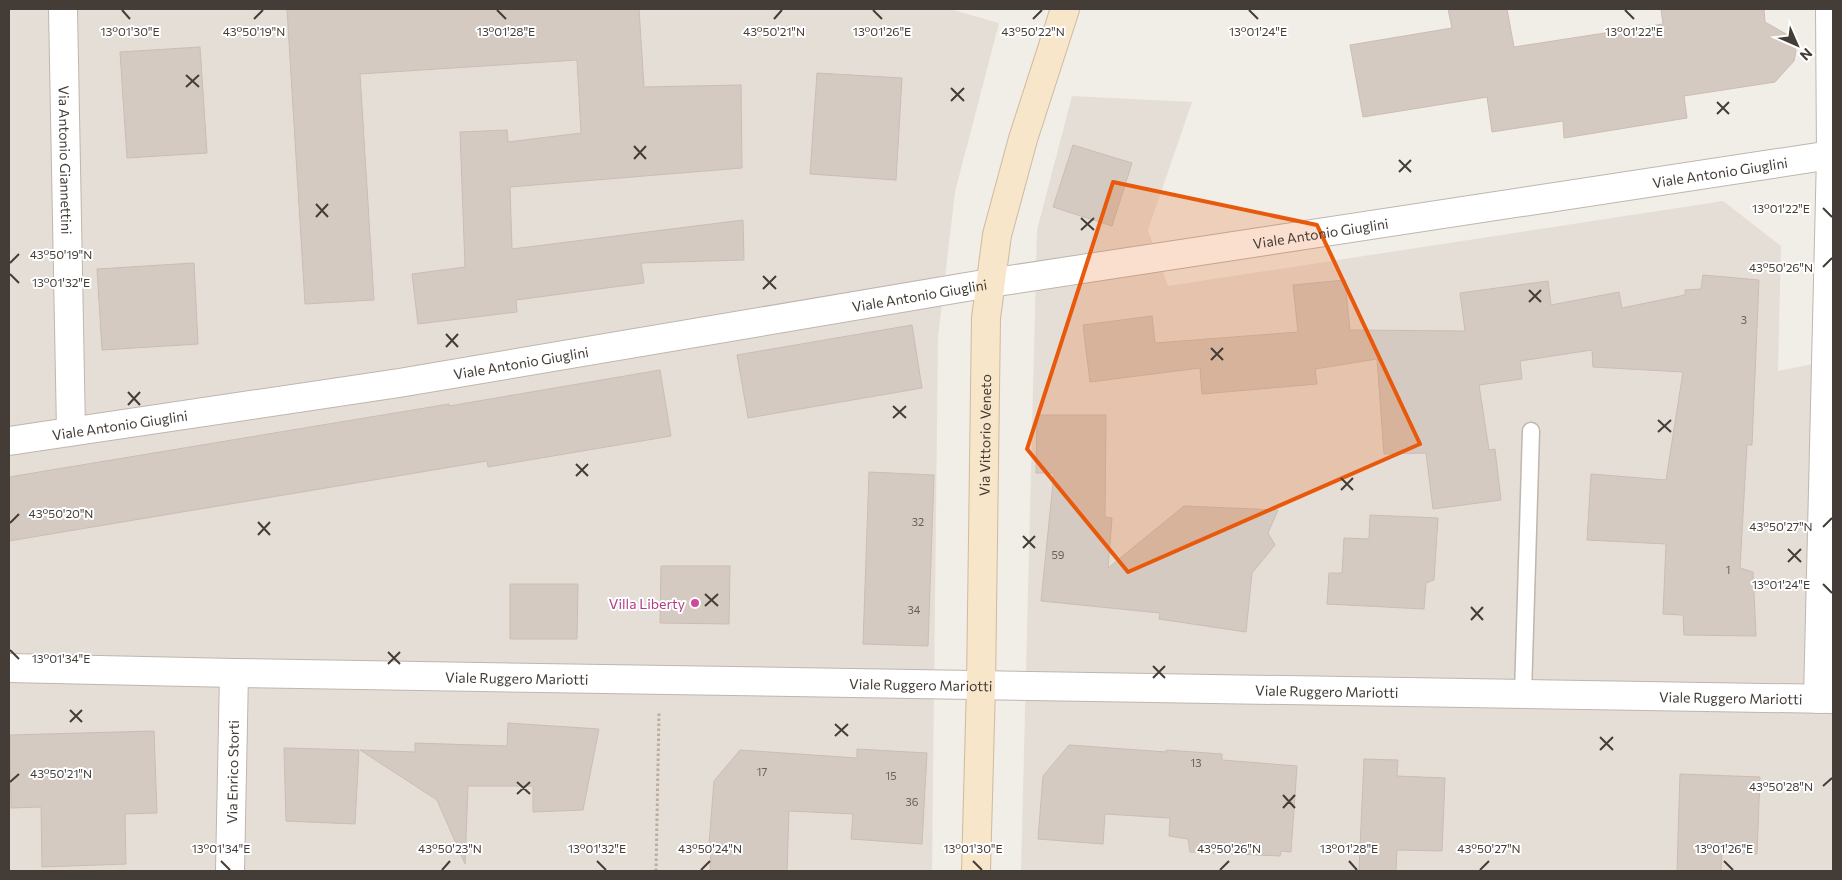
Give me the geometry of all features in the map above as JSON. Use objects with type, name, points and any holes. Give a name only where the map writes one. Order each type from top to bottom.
[{"type":"street","name":"Via Antonio Giannettini","points":[[63,9],[71,430]]},
{"type":"street","name":"Via Vittorio Veneto","points":[[976,871],[981,685],[986,318],[997,235],[1023,139],[1064,9]]},
{"type":"street","points":[[1826,699],[1831,154],[1830,9]]},
{"type":"street","name":"Viale Antonio Giuglini","points":[[9,441],[71,430],[399,383],[990,283],[1831,154]]},
{"type":"street","name":"Viale Ruggero Mariotti","points":[[9,668],[1826,699]]},
{"type":"street","name":"Via Enrico Storti","points":[[230,871],[234,673]]},
{"type":"lane","points":[[1523,694],[1531,432]]},
{"type":"path","points":[[656,871],[658,680]]},
{"type":"highlighted area","points":[[1113,182],[1317,225],[1420,444],[1128,572],[1027,449]]},
{"type":"shaded area","points":[[9,9],[950,9],[999,23],[955,192],[938,337],[932,871],[9,871]]},
{"type":"shaded area","points":[[1072,96],[1192,102],[1148,230],[1168,286],[1723,201],[1781,246],[1778,371],[1833,360],[1833,871],[1021,871],[1037,230]]},
{"type":"building","points":[[287,9],[639,9],[644,87],[741,85],[742,168],[510,187],[512,249],[743,220],[744,260],[641,263],[644,283],[516,300],[517,312],[418,324],[412,274],[465,267],[460,132],[507,130],[508,142],[581,133],[577,60],[360,74],[374,300],[305,304]]},
{"type":"building","points":[[1448,9],[1507,9],[1514,47],[1663,24],[1661,9],[1764,9],[1765,22],[1786,34],[1793,42],[1796,51],[1794,61],[1775,82],[1684,96],[1687,118],[1564,138],[1563,121],[1492,132],[1487,97],[1363,117],[1350,45],[1452,28]]},
{"type":"building","points":[[200,47],[207,153],[127,158],[120,52]]},
{"type":"building","points":[[817,73],[902,78],[896,180],[810,174]]},
{"type":"building","points":[[1073,145],[1132,163],[1112,226],[1053,207]]},
{"type":"building","points":[[194,263],[198,344],[102,350],[97,269]]},
{"type":"building","points":[[1703,275],[1759,280],[1752,445],[1747,445],[1740,568],[1753,572],[1756,636],[1684,635],[1683,615],[1663,614],[1666,544],[1587,540],[1591,474],[1666,480],[1683,372],[1593,367],[1592,350],[1520,361],[1522,379],[1479,385],[1489,450],[1495,449],[1501,500],[1433,509],[1426,453],[1384,454],[1377,359],[1315,369],[1317,384],[1202,394],[1200,368],[1090,382],[1083,325],[1152,316],[1155,343],[1298,332],[1293,285],[1345,280],[1350,330],[1465,331],[1460,293],[1548,281],[1551,305],[1619,292],[1622,308],[1685,295],[1685,290],[1701,289]]},
{"type":"building","points":[[912,325],[922,388],[748,418],[737,355]]},
{"type":"building","points":[[660,370],[671,436],[488,467],[487,461],[9,541],[9,477]]},
{"type":"building","points":[[1037,415],[1106,415],[1105,517],[1112,518],[1108,568],[1184,506],[1278,510],[1268,533],[1275,545],[1252,573],[1246,632],[1159,619],[1160,613],[1041,601],[1054,473],[1036,473]]},
{"type":"building","points":[[869,472],[934,475],[928,646],[863,644]]},
{"type":"building","points":[[1370,515],[1438,518],[1434,580],[1426,583],[1424,609],[1327,604],[1329,573],[1342,573],[1344,538],[1369,539]]},
{"type":"building","points":[[661,566],[730,566],[729,624],[660,623]]},
{"type":"building","points":[[510,584],[578,584],[577,639],[510,639]]},
{"type":"building","points":[[508,723],[599,729],[583,810],[533,812],[533,786],[468,786],[465,864],[437,800],[360,750],[415,752],[415,743],[507,746]]},
{"type":"building","points":[[154,731],[157,813],[125,814],[126,864],[42,867],[41,807],[11,808],[10,735]]},
{"type":"building","points":[[1069,745],[1222,754],[1222,760],[1297,766],[1291,852],[1281,851],[1280,856],[1190,852],[1188,839],[1169,836],[1170,818],[1105,814],[1103,844],[1038,839],[1043,776]]},
{"type":"building","points":[[284,748],[359,750],[355,824],[286,821]]},
{"type":"building","points":[[857,749],[927,753],[922,844],[851,839],[853,814],[789,811],[787,871],[710,871],[711,844],[709,844],[714,781],[740,750],[857,758]]},
{"type":"building","points":[[1364,759],[1398,760],[1397,776],[1445,778],[1442,851],[1397,850],[1396,871],[1359,871]]},
{"type":"building","points":[[1680,774],[1760,777],[1757,854],[1722,853],[1721,871],[1677,871]]},
{"type":"place","name":"Villa Liberty","points":[[695,603]]}]
